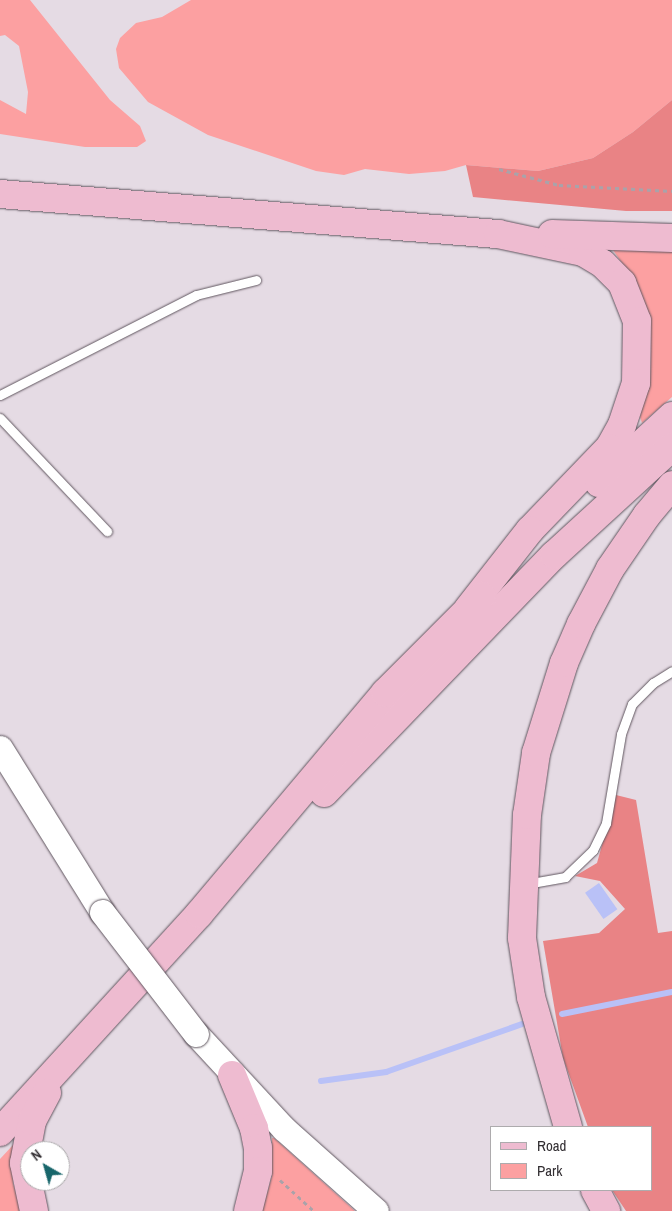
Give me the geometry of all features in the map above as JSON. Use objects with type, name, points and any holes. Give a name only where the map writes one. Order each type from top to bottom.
[{"type":"main road","points":[[0,194],[498,234],[591,233],[672,238]]},
{"type":"main road","points":[[468,609],[530,530],[609,448],[630,403],[636,383],[639,349],[637,321],[632,302],[622,284],[603,264],[583,252],[498,234]]},
{"type":"main road","points":[[0,1132],[199,914],[385,694],[468,609],[672,416]]},
{"type":"main road","points":[[199,914],[292,826],[554,555],[672,447]]},
{"type":"main road","points":[[568,1126],[531,997],[522,938],[523,884],[536,753],[564,663],[610,569],[647,515],[672,485]]},
{"type":"main road","points":[[0,748],[102,912],[196,1034],[284,1129],[376,1211]]},
{"type":"main road","points":[[34,1211],[24,1163],[32,1121],[63,1063]]},
{"type":"main road","points":[[232,1075],[254,1128],[258,1148],[258,1171],[248,1211]]},
{"type":"main road","points":[[596,1191],[606,1211]]},
{"type":"lane","points":[[0,396],[196,295],[256,280]]},
{"type":"lane","points":[[0,418],[107,530]]},
{"type":"lane","points":[[523,884],[565,877],[593,850],[606,823],[621,734],[632,704],[653,683],[672,671]]},
{"type":"path","points":[[499,169],[559,185],[672,191]]},
{"type":"path","points":[[272,1173],[314,1211]]},
{"type":"green space","points":[[0,0],[30,0],[110,100],[140,126],[146,141],[137,147],[85,147],[0,134],[0,100],[26,114],[28,92],[19,46],[5,35],[0,36]]},
{"type":"green space","points":[[191,0],[672,0],[672,100],[633,132],[593,158],[538,171],[466,165],[445,171],[409,174],[365,169],[344,175],[316,171],[208,135],[148,102],[119,68],[116,49],[120,38],[136,23],[162,17]]},
{"type":"green space","points":[[617,247],[672,247],[672,397],[642,423],[640,417],[650,374],[651,330],[635,282],[613,250]]},
{"type":"green space","points":[[272,1138],[355,1211],[262,1211],[272,1176]]},
{"type":"green space","points":[[13,1145],[13,1183],[21,1211],[0,1211],[0,1159]]},
{"type":"shaded area","points":[[672,100],[672,211],[626,211],[473,197],[466,165],[538,171],[593,158],[633,132]]},
{"type":"shaded area","points":[[616,795],[636,800],[658,933],[672,931],[672,1211],[626,1211],[613,1191],[652,1191],[652,1126],[588,1126],[563,1058],[543,941],[599,933],[625,909],[600,881],[575,876],[597,863]]},
{"type":"water","points":[[599,883],[617,909],[603,919],[585,893]]},
{"type":"waterway","points":[[562,1014],[672,992]]},
{"type":"waterway","points":[[321,1081],[386,1072],[522,1024]]}]
